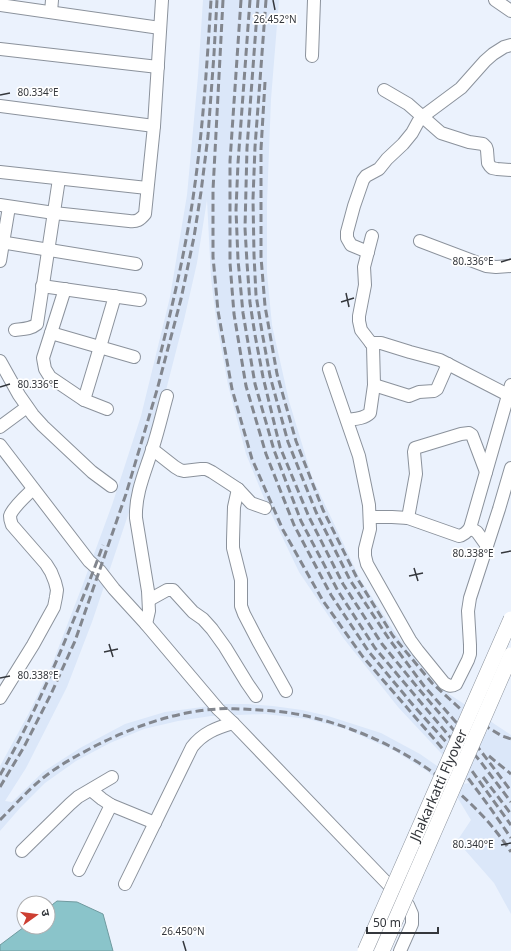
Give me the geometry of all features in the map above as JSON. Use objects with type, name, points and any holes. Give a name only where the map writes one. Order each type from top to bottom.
[{"type":"main road","name":"Jhakarkatti Flyover","points":[[365,951],[511,619]]},
{"type":"main road","name":"Jhakarkatti Flyover","points":[[382,951],[511,655]]},
{"type":"street","points":[[51,12],[52,0]]},
{"type":"street","points":[[0,261],[4,206],[136,222],[141,220],[145,214],[154,126],[162,0]]},
{"type":"street","points":[[312,56],[314,0]]},
{"type":"street","points":[[495,0],[511,11]]},
{"type":"street","points":[[0,5],[160,28]]},
{"type":"street","points":[[368,252],[351,246],[347,238],[347,232],[354,206],[363,180],[366,176],[379,169],[408,139],[422,117],[461,88],[493,54],[511,45]]},
{"type":"street","points":[[0,49],[158,67]]},
{"type":"street","points":[[384,90],[408,104],[441,133],[469,142],[483,144],[487,150],[488,163],[490,166],[497,169],[511,170]]},
{"type":"street","points":[[0,106],[154,126]]},
{"type":"street","points":[[0,172],[147,188]]},
{"type":"street","points":[[16,330],[30,328],[37,324],[59,179]]},
{"type":"street","points":[[347,420],[365,417],[370,414],[374,385],[373,349],[371,343],[361,330],[359,321],[365,285],[364,267],[372,236]]},
{"type":"street","points":[[420,241],[486,266],[511,266]]},
{"type":"street","points":[[2,242],[136,264]]},
{"type":"street","points":[[42,286],[140,300]]},
{"type":"street","points":[[65,289],[43,358],[45,369],[50,377],[84,400],[107,409]]},
{"type":"street","points":[[84,400],[115,296]]},
{"type":"street","points":[[51,333],[134,357]]},
{"type":"street","points":[[370,517],[408,518],[459,536],[467,532],[470,528],[509,390],[435,358],[381,343],[371,343]]},
{"type":"street","points":[[0,361],[19,395],[33,415],[92,472],[111,486]]},
{"type":"street","points":[[374,385],[409,396],[419,392],[434,391],[437,390],[448,364]]},
{"type":"street","points":[[329,369],[359,456],[369,505],[370,529],[365,549],[367,564],[410,640],[448,686],[456,684],[468,660],[470,645],[468,611],[470,598],[511,468]]},
{"type":"street","points":[[146,624],[149,611],[149,600],[136,510],[140,487],[167,396]]},
{"type":"street","points":[[0,427],[27,407]]},
{"type":"street","points":[[408,518],[416,474],[415,448],[469,433],[472,435],[486,472]]},
{"type":"street","points":[[0,445],[89,561],[100,571],[218,709],[408,905],[412,914],[412,924],[400,951]]},
{"type":"street","points":[[152,449],[180,470],[206,469],[212,472],[238,489],[251,503],[265,508]]},
{"type":"street","points":[[0,698],[33,645],[54,607],[56,597],[57,590],[52,572],[10,521],[12,512],[33,489]]},
{"type":"street","points":[[238,489],[235,499],[233,548],[241,580],[241,606],[258,641],[286,691]]},
{"type":"street","points":[[470,528],[478,532],[487,546]]},
{"type":"street","points":[[149,600],[167,590],[173,590],[192,612],[212,629],[225,646],[242,676],[256,696]]},
{"type":"street","points":[[125,884],[192,747],[203,735],[232,722]]},
{"type":"street","points":[[22,850],[78,797],[112,777]]},
{"type":"street","points":[[91,790],[102,800],[111,805],[155,823]]},
{"type":"street","points":[[79,870],[111,805]]},
{"type":"shaded area","points":[[203,0],[279,0],[271,99],[267,202],[267,273],[272,325],[289,401],[312,477],[360,579],[398,637],[449,694],[511,735],[511,914],[494,883],[457,841],[471,820],[457,797],[427,771],[393,750],[346,729],[308,719],[265,714],[211,716],[178,721],[144,729],[110,743],[76,761],[45,783],[0,831],[0,766],[29,713],[51,667],[112,505],[141,416],[170,297],[187,195],[198,76]],"holes":[[[207,200],[211,278],[216,319],[228,385],[246,454],[266,503],[299,572],[344,639],[398,707],[469,783],[463,784],[420,754],[381,733],[328,716],[302,710],[248,704],[225,704],[165,712],[125,724],[80,748],[43,772],[12,802],[5,801],[26,768],[67,687],[92,622],[118,545],[154,437],[197,263]]]},
{"type":"water","points":[[56,902],[77,902],[103,914],[113,951],[0,951],[0,945],[16,933],[16,935],[56,935]]},
{"type":"railway","points":[[158,364],[183,256],[191,213],[202,120],[211,0]]},
{"type":"railway","points":[[0,787],[24,747],[51,694],[75,641],[126,494],[157,390],[181,299],[194,237],[201,192],[208,136],[217,0]]},
{"type":"railway","points":[[223,0],[213,190],[213,257],[218,311],[232,389],[252,459],[283,530],[323,601],[363,657],[468,778],[511,838]]},
{"type":"railway","points":[[241,0],[230,161],[230,263],[234,314],[246,386],[266,454],[294,525],[331,595],[369,652],[413,705],[472,771],[511,825]]},
{"type":"railway","points":[[250,0],[236,210],[238,260],[243,313],[255,384],[274,450],[301,521],[338,591],[375,648],[466,756]]},
{"type":"railway","points":[[258,0],[247,148],[245,228],[250,303],[255,335],[263,377],[280,447],[309,517],[343,584],[382,644],[480,761],[511,802]]},
{"type":"railway","points":[[266,0],[255,147],[253,199],[254,255],[256,295],[262,332],[270,376],[288,442],[316,512],[350,580],[389,639],[424,686],[477,746],[511,791]]},
{"type":"railway","points":[[265,82],[261,149],[261,257],[265,306],[277,374],[296,441],[323,510],[357,578],[393,636],[432,683],[467,715],[502,736],[511,739]]},
{"type":"railway","points":[[0,775],[21,737],[49,679],[103,545]]},
{"type":"railway","points":[[0,820],[43,778],[76,756],[125,732],[156,721],[203,710],[257,710],[302,715],[327,721],[351,729],[397,750],[439,777],[459,793],[486,820],[511,852]]},
{"type":"railway","points":[[489,756],[511,774]]},
{"type":"railway","points":[[483,777],[511,814]]}]
